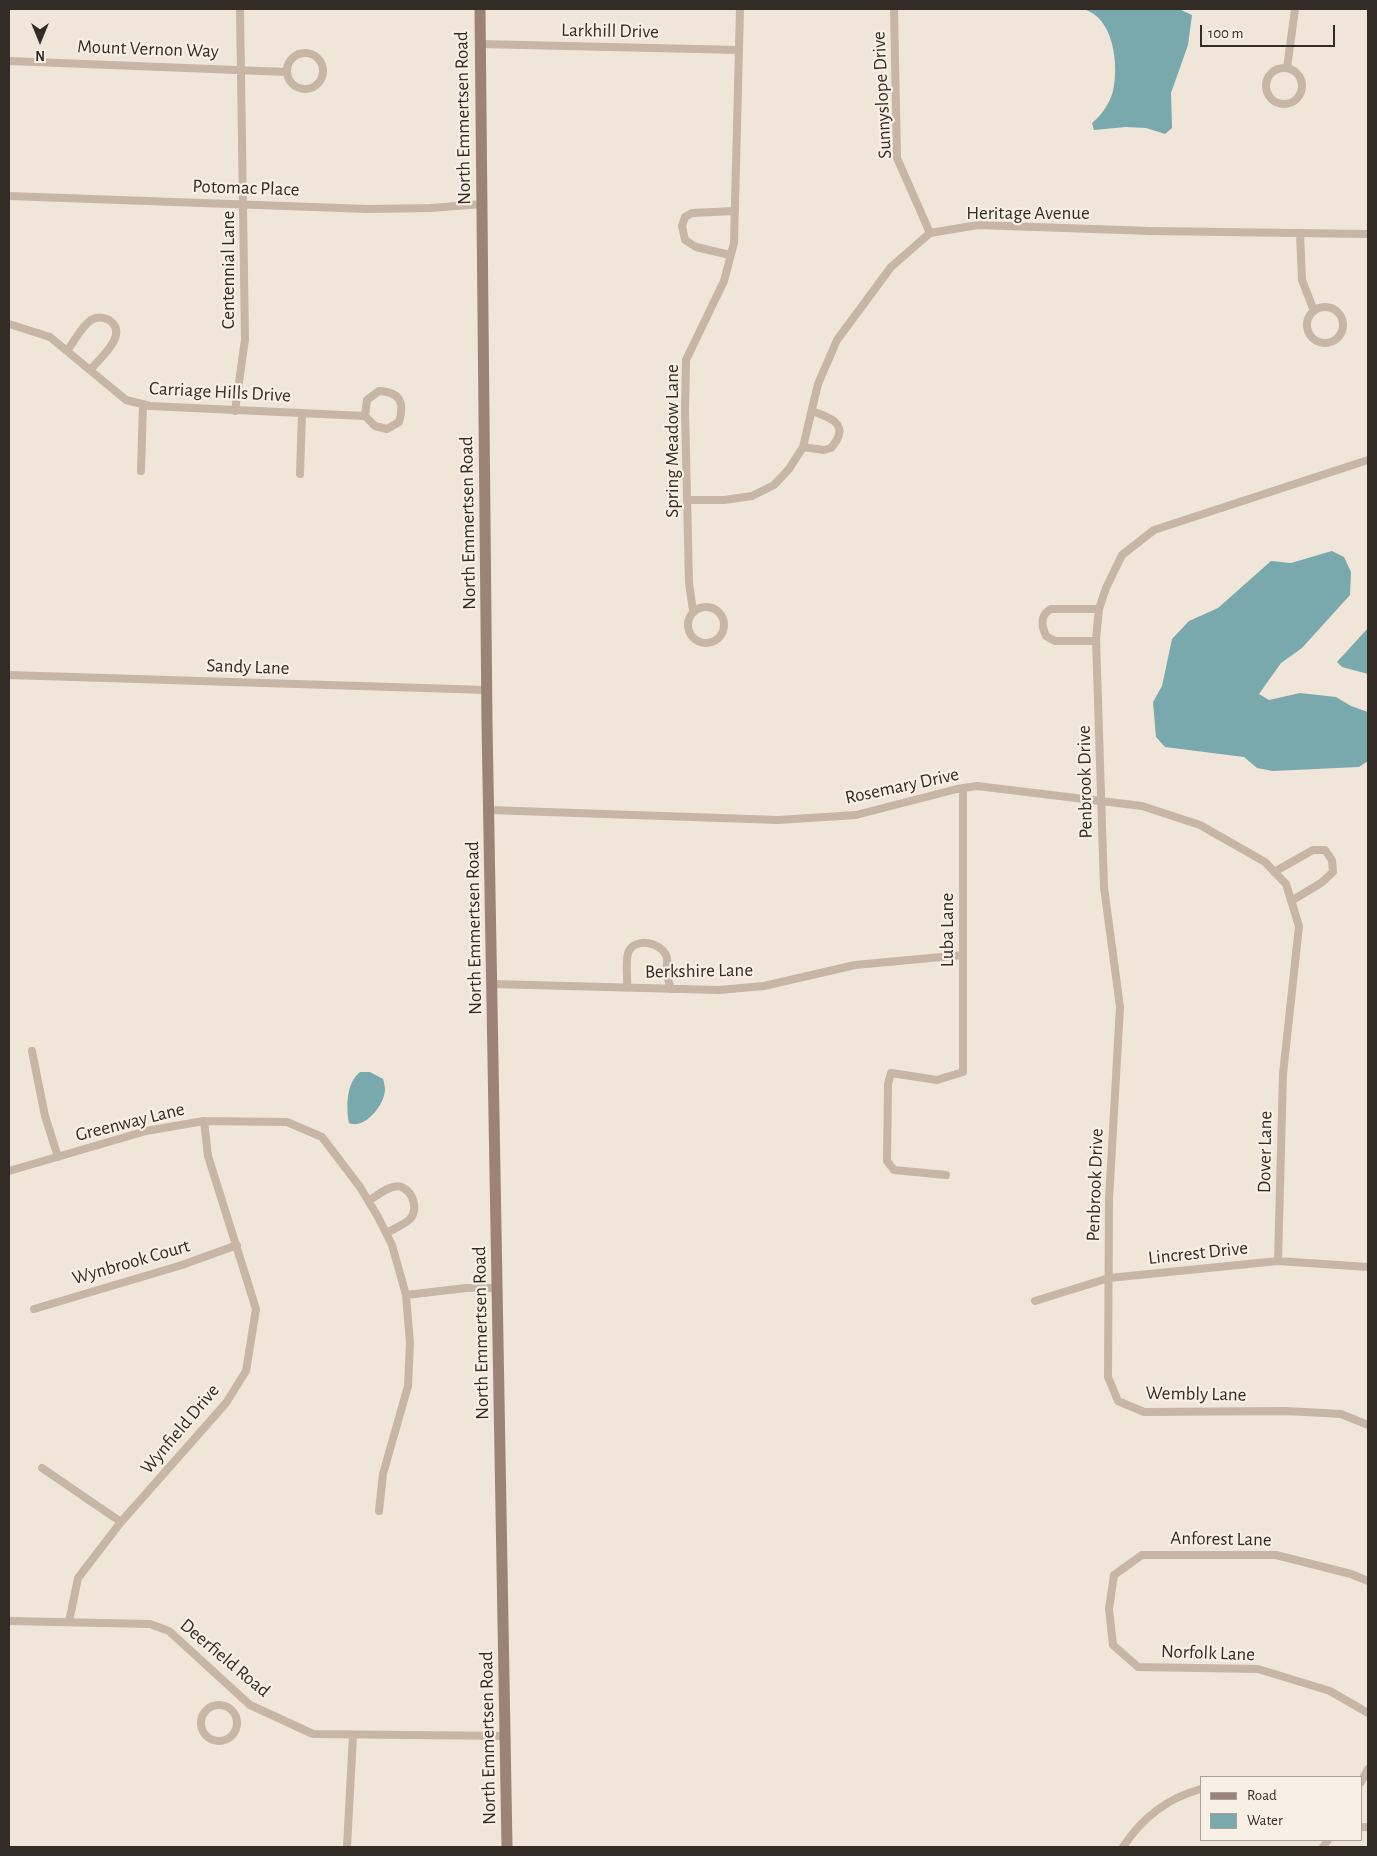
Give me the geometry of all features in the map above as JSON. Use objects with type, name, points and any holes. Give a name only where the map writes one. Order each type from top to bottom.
[{"type":"street","name":"Centennial Lane","points":[[235,411],[245,338],[243,69],[240,9]]},
{"type":"street","name":"North Emmertsen Road","points":[[480,9],[487,690],[507,1847]]},
{"type":"street","name":"Spring Meadow Lane","points":[[694,611],[705,607],[717,610],[724,621],[724,627],[718,638],[708,643],[697,641],[692,637],[688,627],[690,616],[694,611],[689,583],[686,360],[724,281],[730,255],[735,212],[740,9]]},
{"type":"street","name":"Sunnyslope Drive","points":[[894,9],[897,158],[930,233]]},
{"type":"street","points":[[1287,68],[1294,9]]},
{"type":"street","name":"Larkhill Drive","points":[[480,44],[739,50]]},
{"type":"street","points":[[303,53],[310,54],[318,59],[323,70],[321,80],[317,85],[306,90],[292,85],[287,72],[288,63],[292,58],[303,53]]},
{"type":"street","name":"Mount Vernon Way","points":[[9,60],[287,72]]},
{"type":"street","points":[[1287,68],[1298,74],[1302,86],[1298,97],[1294,101],[1282,104],[1271,99],[1266,89],[1266,83],[1271,73],[1276,69],[1287,68]]},
{"type":"street","name":"Potomac Place","points":[[9,196],[377,209],[431,208],[482,204]]},
{"type":"street","points":[[730,255],[696,247],[685,240],[682,226],[684,217],[692,213],[735,212]]},
{"type":"street","name":"Heritage Avenue","points":[[930,233],[978,225],[1150,232],[1368,234]]},
{"type":"street","points":[[687,500],[724,500],[752,496],[774,485],[789,469],[803,446],[818,384],[837,340],[891,267],[930,233]]},
{"type":"street","points":[[1300,234],[1302,280],[1314,311]]},
{"type":"street","points":[[1326,307],[1337,312],[1343,322],[1343,328],[1337,339],[1321,343],[1311,337],[1306,326],[1310,315],[1314,311],[1326,307]]},
{"type":"street","points":[[67,351],[89,321],[97,318],[106,318],[112,322],[116,329],[116,337],[112,346],[90,370]]},
{"type":"street","name":"Carriage Hills Drive","points":[[9,324],[50,338],[126,400],[143,404],[235,411],[365,416],[375,426],[387,429],[399,422],[402,411],[400,399],[391,391],[379,390],[367,400],[365,416]]},
{"type":"street","points":[[141,471],[143,404]]},
{"type":"street","points":[[803,446],[824,450],[831,448],[839,434],[839,427],[832,418],[812,411]]},
{"type":"street","points":[[300,474],[302,413]]},
{"type":"street","name":"Penbrook Drive","points":[[1109,1278],[1109,1200],[1120,1007],[1104,887],[1096,641],[1099,609],[1106,588],[1122,555],[1154,530],[1368,460]]},
{"type":"street","points":[[1096,641],[1055,641],[1046,636],[1042,623],[1043,616],[1051,609],[1099,609]]},
{"type":"street","name":"Sandy Lane","points":[[9,675],[487,690]]},
{"type":"street","name":"Rosemary Drive","points":[[489,810],[778,820],[856,815],[963,788],[978,786],[1142,806],[1200,825],[1265,862],[1286,884],[1300,926],[1286,1044]]},
{"type":"street","name":"Luba Lane","points":[[946,1175],[894,1170],[887,1161],[888,1084],[891,1073],[937,1080],[963,1072],[963,788]]},
{"type":"street","points":[[1274,872],[1313,850],[1325,850],[1332,860],[1333,872],[1322,883],[1291,901]]},
{"type":"street","points":[[627,988],[626,962],[629,951],[635,944],[648,942],[660,947],[667,958],[666,972],[671,989]]},
{"type":"street","name":"Berkshire Lane","points":[[492,984],[719,990],[764,986],[855,965],[963,955]]},
{"type":"street","name":"Dover Lane","points":[[1278,1261],[1282,1074],[1286,1044]]},
{"type":"street","points":[[32,1051],[45,1116],[58,1157]]},
{"type":"street","name":"Greenway Lane","points":[[9,1171],[146,1131],[204,1121],[291,1123],[322,1137],[341,1160],[369,1201]]},
{"type":"street","name":"Wynfield Drive","points":[[70,1622],[78,1578],[122,1522],[226,1403],[246,1371],[256,1309],[208,1156],[204,1121]]},
{"type":"street","points":[[379,1511],[383,1474],[408,1386],[410,1343],[406,1296],[392,1244],[369,1201],[394,1186],[404,1188],[415,1203],[414,1213],[409,1220],[386,1232]]},
{"type":"street","name":"Wynbrook Court","points":[[34,1309],[182,1265],[237,1246]]},
{"type":"street","name":"Lincrest Drive","points":[[1035,1301],[1109,1278],[1278,1261],[1368,1267]]},
{"type":"street","name":"Wembly Lane","points":[[1109,1278],[1108,1377],[1118,1401],[1144,1412],[1286,1411],[1341,1414],[1368,1425]]},
{"type":"street","points":[[406,1296],[466,1288],[498,1288]]},
{"type":"street","points":[[42,1468],[122,1522]]},
{"type":"street","name":"Anforest Lane","points":[[1109,1609],[1114,1575],[1142,1555],[1276,1554],[1351,1574],[1366,1581]]},
{"type":"street","name":"Norfolk Lane","points":[[1109,1609],[1113,1645],[1138,1668],[1258,1669],[1330,1691],[1368,1713]]},
{"type":"street","name":"Deerfield Road","points":[[9,1621],[150,1624],[169,1631],[250,1706],[313,1734],[506,1736]]},
{"type":"street","points":[[232,1711],[242,1698]]},
{"type":"street","points":[[217,1705],[225,1706],[232,1711],[237,1722],[236,1731],[232,1737],[221,1742],[207,1737],[202,1730],[201,1722],[207,1710],[217,1705]]},
{"type":"street","points":[[347,1847],[353,1735]]},
{"type":"street","points":[[1362,1780],[1368,1769]]},
{"type":"street","points":[[1123,1847],[1137,1826],[1179,1794],[1200,1789]]},
{"type":"water","points":[[1083,9],[1179,9],[1192,15],[1188,45],[1171,93],[1172,128],[1165,134],[1146,128],[1126,127],[1094,130],[1092,123],[1105,109],[1113,91],[1115,80],[1114,56],[1112,43],[1102,22],[1093,14]]},
{"type":"water","points":[[1332,551],[1344,557],[1351,572],[1350,595],[1302,648],[1281,663],[1259,694],[1269,700],[1300,693],[1336,697],[1351,706],[1368,712],[1368,761],[1359,767],[1273,771],[1257,768],[1244,757],[1165,747],[1156,737],[1153,702],[1162,686],[1172,639],[1189,621],[1218,608],[1271,561],[1291,563]]},
{"type":"water","points":[[1368,628],[1368,674],[1342,667],[1337,662]]},
{"type":"water","points":[[360,1072],[370,1072],[383,1079],[385,1090],[381,1103],[372,1115],[367,1120],[355,1124],[349,1123],[347,1110],[348,1096],[352,1082]]}]
